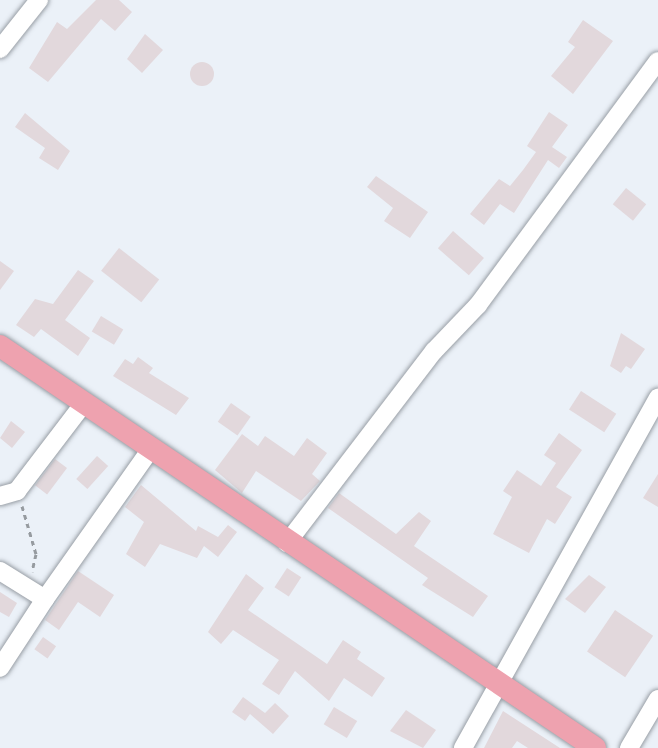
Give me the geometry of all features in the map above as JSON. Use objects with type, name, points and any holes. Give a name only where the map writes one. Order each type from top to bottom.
[{"type":"main road","points":[[0,346],[287,543],[596,748]]},
{"type":"street","points":[[0,49],[39,0]]},
{"type":"street","points":[[287,543],[434,351],[478,305],[658,61]]},
{"type":"street","points":[[463,748],[501,685],[658,398]]},
{"type":"street","points":[[9,493],[84,403]]},
{"type":"street","points":[[0,668],[45,599],[151,449]]},
{"type":"street","points":[[0,571],[45,599]]},
{"type":"street","points":[[629,748],[658,699]]},
{"type":"path","points":[[9,493],[37,563],[24,586]]},
{"type":"building","points":[[96,0],[119,0],[132,12],[115,31],[101,19],[48,82],[29,68],[57,22],[67,29]]},
{"type":"building","points":[[583,20],[613,41],[573,94],[551,76],[575,47],[568,42]]},
{"type":"building","points":[[145,34],[163,50],[142,73],[127,59]]},
{"type":"building","points":[[202,62],[211,65],[214,74],[211,83],[202,86],[193,83],[190,74],[193,65]]},
{"type":"building","points":[[549,112],[568,125],[552,147],[567,157],[559,168],[548,160],[514,213],[500,204],[484,225],[470,214],[499,179],[510,186],[523,170],[536,152],[527,146]]},
{"type":"building","points":[[25,113],[70,151],[58,170],[39,158],[45,148],[15,127]]},
{"type":"building","points":[[376,176],[428,212],[410,238],[384,221],[393,208],[367,187]]},
{"type":"building","points":[[626,188],[646,204],[633,221],[613,204]]},
{"type":"building","points":[[453,231],[484,258],[469,275],[438,248]]},
{"type":"building","points":[[119,248],[159,279],[141,302],[101,271]]},
{"type":"building","points":[[0,261],[14,271],[0,290]]},
{"type":"building","points":[[78,270],[94,281],[65,320],[90,338],[78,356],[41,329],[34,337],[16,325],[35,299],[53,304]]},
{"type":"building","points":[[101,316],[123,329],[114,345],[92,331]]},
{"type":"building","points":[[621,333],[645,349],[631,369],[626,366],[621,373],[610,366]]},
{"type":"building","points":[[138,357],[153,368],[149,373],[189,398],[176,415],[113,376],[125,359],[133,364]]},
{"type":"building","points":[[581,391],[616,414],[604,432],[569,409]]},
{"type":"building","points":[[231,403],[251,417],[237,436],[218,422]]},
{"type":"building","points":[[11,421],[25,432],[12,448],[0,438]]},
{"type":"building","points":[[559,433],[582,450],[556,487],[572,497],[555,524],[547,519],[529,553],[493,534],[512,497],[503,491],[517,470],[541,486],[556,463],[544,455]]},
{"type":"building","points":[[242,434],[258,446],[265,436],[294,456],[307,438],[327,453],[312,474],[320,481],[301,501],[256,471],[242,493],[215,470]]},
{"type":"building","points":[[97,456],[108,466],[87,489],[76,479]]},
{"type":"building","points":[[55,459],[67,468],[47,494],[35,485]]},
{"type":"building","points":[[658,474],[658,507],[643,498]]},
{"type":"building","points":[[141,485],[196,531],[198,526],[218,537],[228,525],[237,532],[218,557],[204,546],[197,558],[160,544],[145,567],[126,554],[144,522],[125,507]]},
{"type":"building","points":[[339,493],[396,534],[419,512],[431,521],[414,546],[488,596],[473,617],[422,585],[428,578],[328,508]]},
{"type":"building","points":[[287,568],[301,577],[289,597],[274,587]]},
{"type":"building","points":[[78,571],[114,595],[100,617],[78,602],[59,630],[45,620]]},
{"type":"building","points":[[246,574],[264,588],[248,610],[327,664],[343,640],[361,652],[357,659],[385,678],[372,697],[344,678],[329,701],[295,671],[279,695],[262,684],[279,660],[233,630],[221,644],[208,632]]},
{"type":"building","points":[[589,575],[606,587],[585,613],[565,599]]},
{"type":"building","points":[[0,592],[17,603],[9,617],[0,612]]},
{"type":"building","points":[[615,610],[653,636],[625,677],[587,651]]},
{"type":"building","points":[[43,637],[56,646],[48,658],[34,649]]},
{"type":"building","points":[[243,697],[265,713],[275,703],[289,716],[273,734],[250,714],[245,721],[232,712]]},
{"type":"building","points":[[334,707],[357,721],[347,738],[324,724]]},
{"type":"building","points":[[406,710],[436,730],[423,748],[390,731]]},
{"type":"building","points":[[503,711],[560,748],[528,748],[517,741],[512,748],[484,748]]}]
